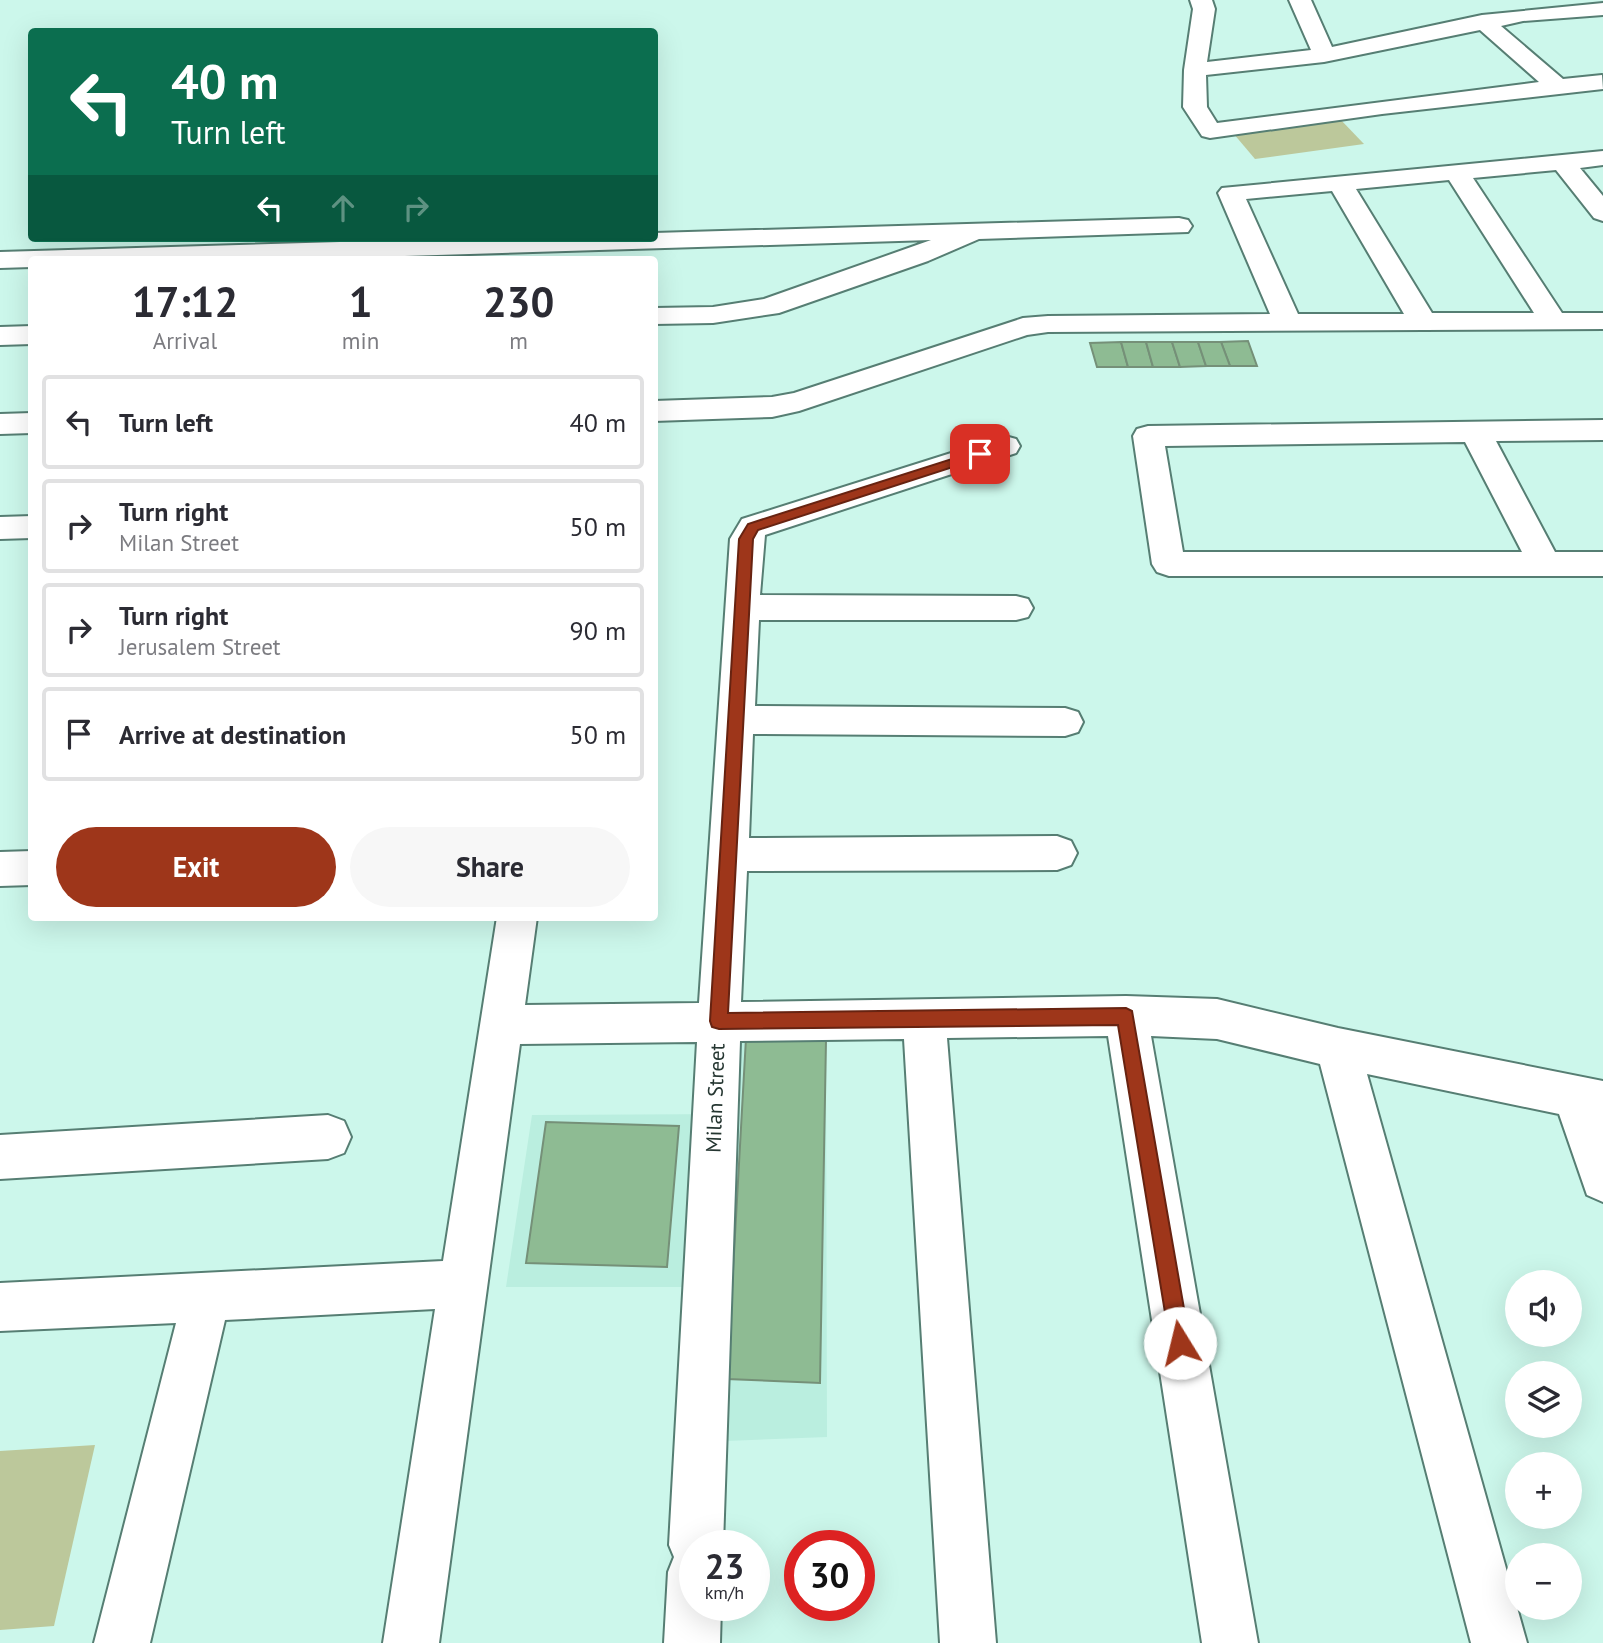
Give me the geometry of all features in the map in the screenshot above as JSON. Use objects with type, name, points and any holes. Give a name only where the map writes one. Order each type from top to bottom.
[{"type":"street","points":[[1201,0],[1203,9],[1195,70],[1195,107],[1210,131],[1602,82]]},
{"type":"street","points":[[1300,0],[1324,55]]},
{"type":"street","points":[[1195,70],[1324,55],[1522,15],[1603,9]]},
{"type":"street","points":[[1482,21],[1557,86]]},
{"type":"street","points":[[1288,323],[1231,193],[1458,174],[1603,158]]},
{"type":"street","points":[[1563,163],[1603,213]]},
{"type":"street","points":[[1458,174],[1553,321]]},
{"type":"street","points":[[1341,184],[1423,321]]},
{"type":"street","points":[[258,256],[476,253],[975,230],[1179,226]]},
{"type":"street","points":[[658,316],[712,315],[769,307],[919,255],[975,230]]},
{"type":"street","points":[[0,260],[28,259]]},
{"type":"street","points":[[658,411],[772,407],[799,402],[1023,327],[1048,324],[1603,321]]},
{"type":"street","points":[[0,336],[28,335]]},
{"type":"street","points":[[0,424],[28,423]]},
{"type":"street","points":[[1603,430],[1148,436],[1170,564],[1603,564]]},
{"type":"street","points":[[1476,433],[1545,565]]},
{"type":"street","name":"Milan Street","points":[[697,1530],[727,855],[746,539],[753,527],[1005,446]]},
{"type":"street","points":[[0,528],[28,527]]},
{"type":"street","points":[[741,607],[1016,608]]},
{"type":"street","points":[[735,720],[1065,722]]},
{"type":"street","points":[[727,855],[1056,853]]},
{"type":"street","points":[[0,869],[28,868]]},
{"type":"street","points":[[411,1643],[461,1284],[516,921]]},
{"type":"street","points":[[502,1025],[1126,1017],[1217,1019],[1338,1048],[1590,1099],[1603,1179]]},
{"type":"street","points":[[1126,1017],[1230,1643]]},
{"type":"street","points":[[924,1019],[968,1643]]},
{"type":"street","points":[[1338,1048],[1499,1643]]},
{"type":"street","points":[[0,1157],[328,1137]]},
{"type":"street","points":[[0,1307],[461,1284]]},
{"type":"street","points":[[122,1643],[206,1298]]},
{"type":"street","points":[[692,1643],[693,1621]]},
{"type":"shaded area","points":[[1340,119],[1364,144],[1255,159],[1233,133]]},
{"type":"shaded area","points":[[826,1039],[827,1437],[725,1441],[729,1287],[506,1287],[532,1115],[734,1114],[737,1040]]},
{"type":"shaded area","points":[[95,1445],[54,1626],[0,1630],[0,1451]]},
{"type":"building","points":[[1248,341],[1257,366],[1230,366],[1221,342]]},
{"type":"building","points":[[1121,342],[1128,367],[1097,367],[1090,343]]},
{"type":"building","points":[[1121,342],[1146,342],[1153,367],[1128,367]]},
{"type":"building","points":[[1146,342],[1172,342],[1180,367],[1153,367]]},
{"type":"building","points":[[1172,342],[1198,342],[1206,366],[1180,367]]},
{"type":"building","points":[[1198,342],[1221,342],[1230,366],[1206,366]]},
{"type":"building","points":[[746,1038],[826,1040],[820,1383],[727,1379]]},
{"type":"building","points":[[546,1122],[679,1126],[667,1267],[526,1263]]},
{"type":"route","points":[[980,454],[753,527],[746,539],[719,1021],[1126,1017],[1180,1343]]}]
